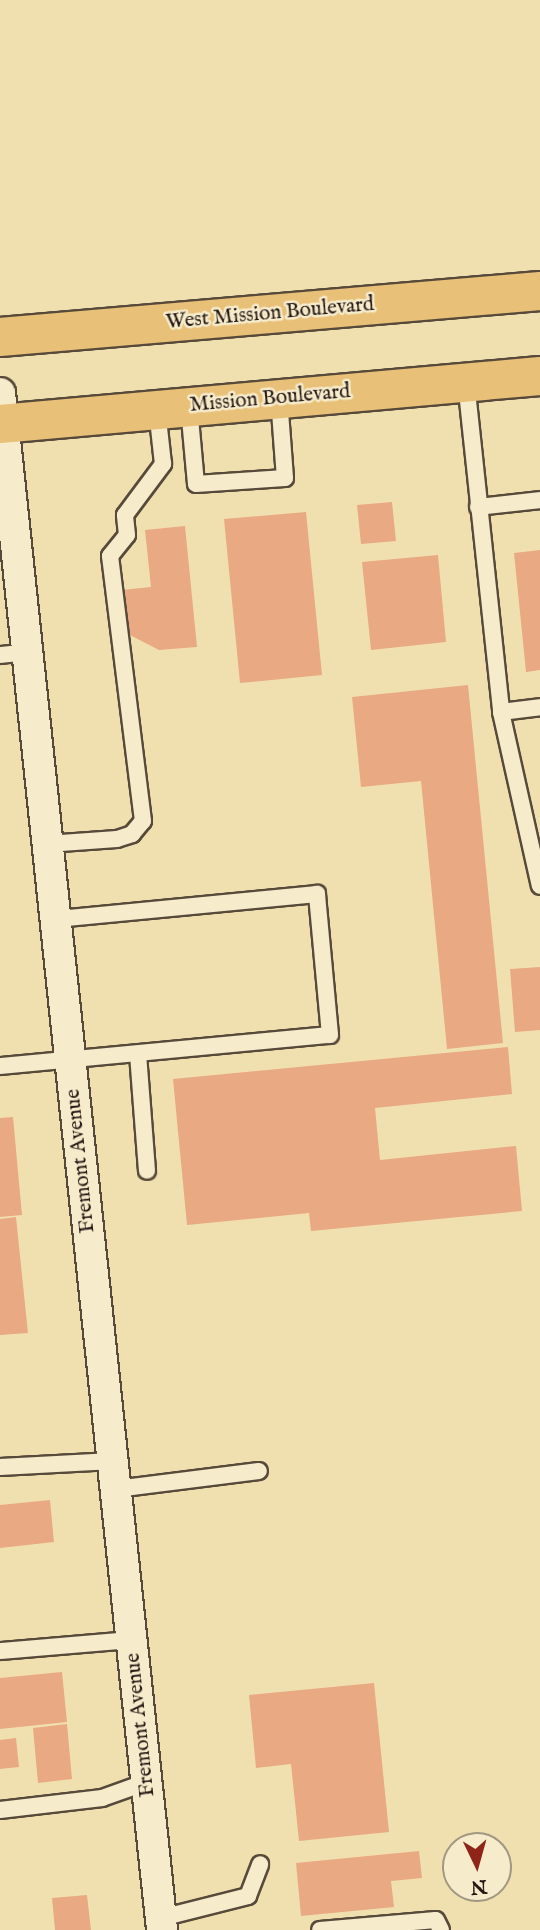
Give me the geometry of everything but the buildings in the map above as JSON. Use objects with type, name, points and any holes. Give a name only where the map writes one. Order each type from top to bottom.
[{"type":"main road","name":"West Mission Boulevard","points":[[0,337],[540,291]]},
{"type":"main road","name":"Mission Boulevard","points":[[1,414],[173,408],[540,376]]},
{"type":"street","name":"Fremont Avenue","points":[[1,414],[14,653],[47,844],[56,919],[162,1924]]},
{"type":"lane","points":[[466,383],[501,712],[540,886]]},
{"type":"lane","points":[[173,408],[197,484],[285,478],[279,398]]},
{"type":"lane","points":[[47,844],[117,839],[132,834],[143,821],[110,556],[127,535],[125,515],[163,464],[173,408]]},
{"type":"lane","points":[[478,507],[540,500]]},
{"type":"lane","points":[[501,712],[540,708]]},
{"type":"lane","points":[[0,1066],[330,1035],[317,894],[56,919]]},
{"type":"lane","points":[[138,1054],[147,1171]]},
{"type":"lane","points":[[0,1467],[114,1475],[259,1471]]},
{"type":"lane","points":[[0,1651],[132,1640]]},
{"type":"lane","points":[[0,1810],[102,1798],[147,1782]]},
{"type":"lane","points":[[162,1924],[248,1896],[260,1864]]},
{"type":"lane","points":[[320,1930],[436,1920],[441,1930]]}]
